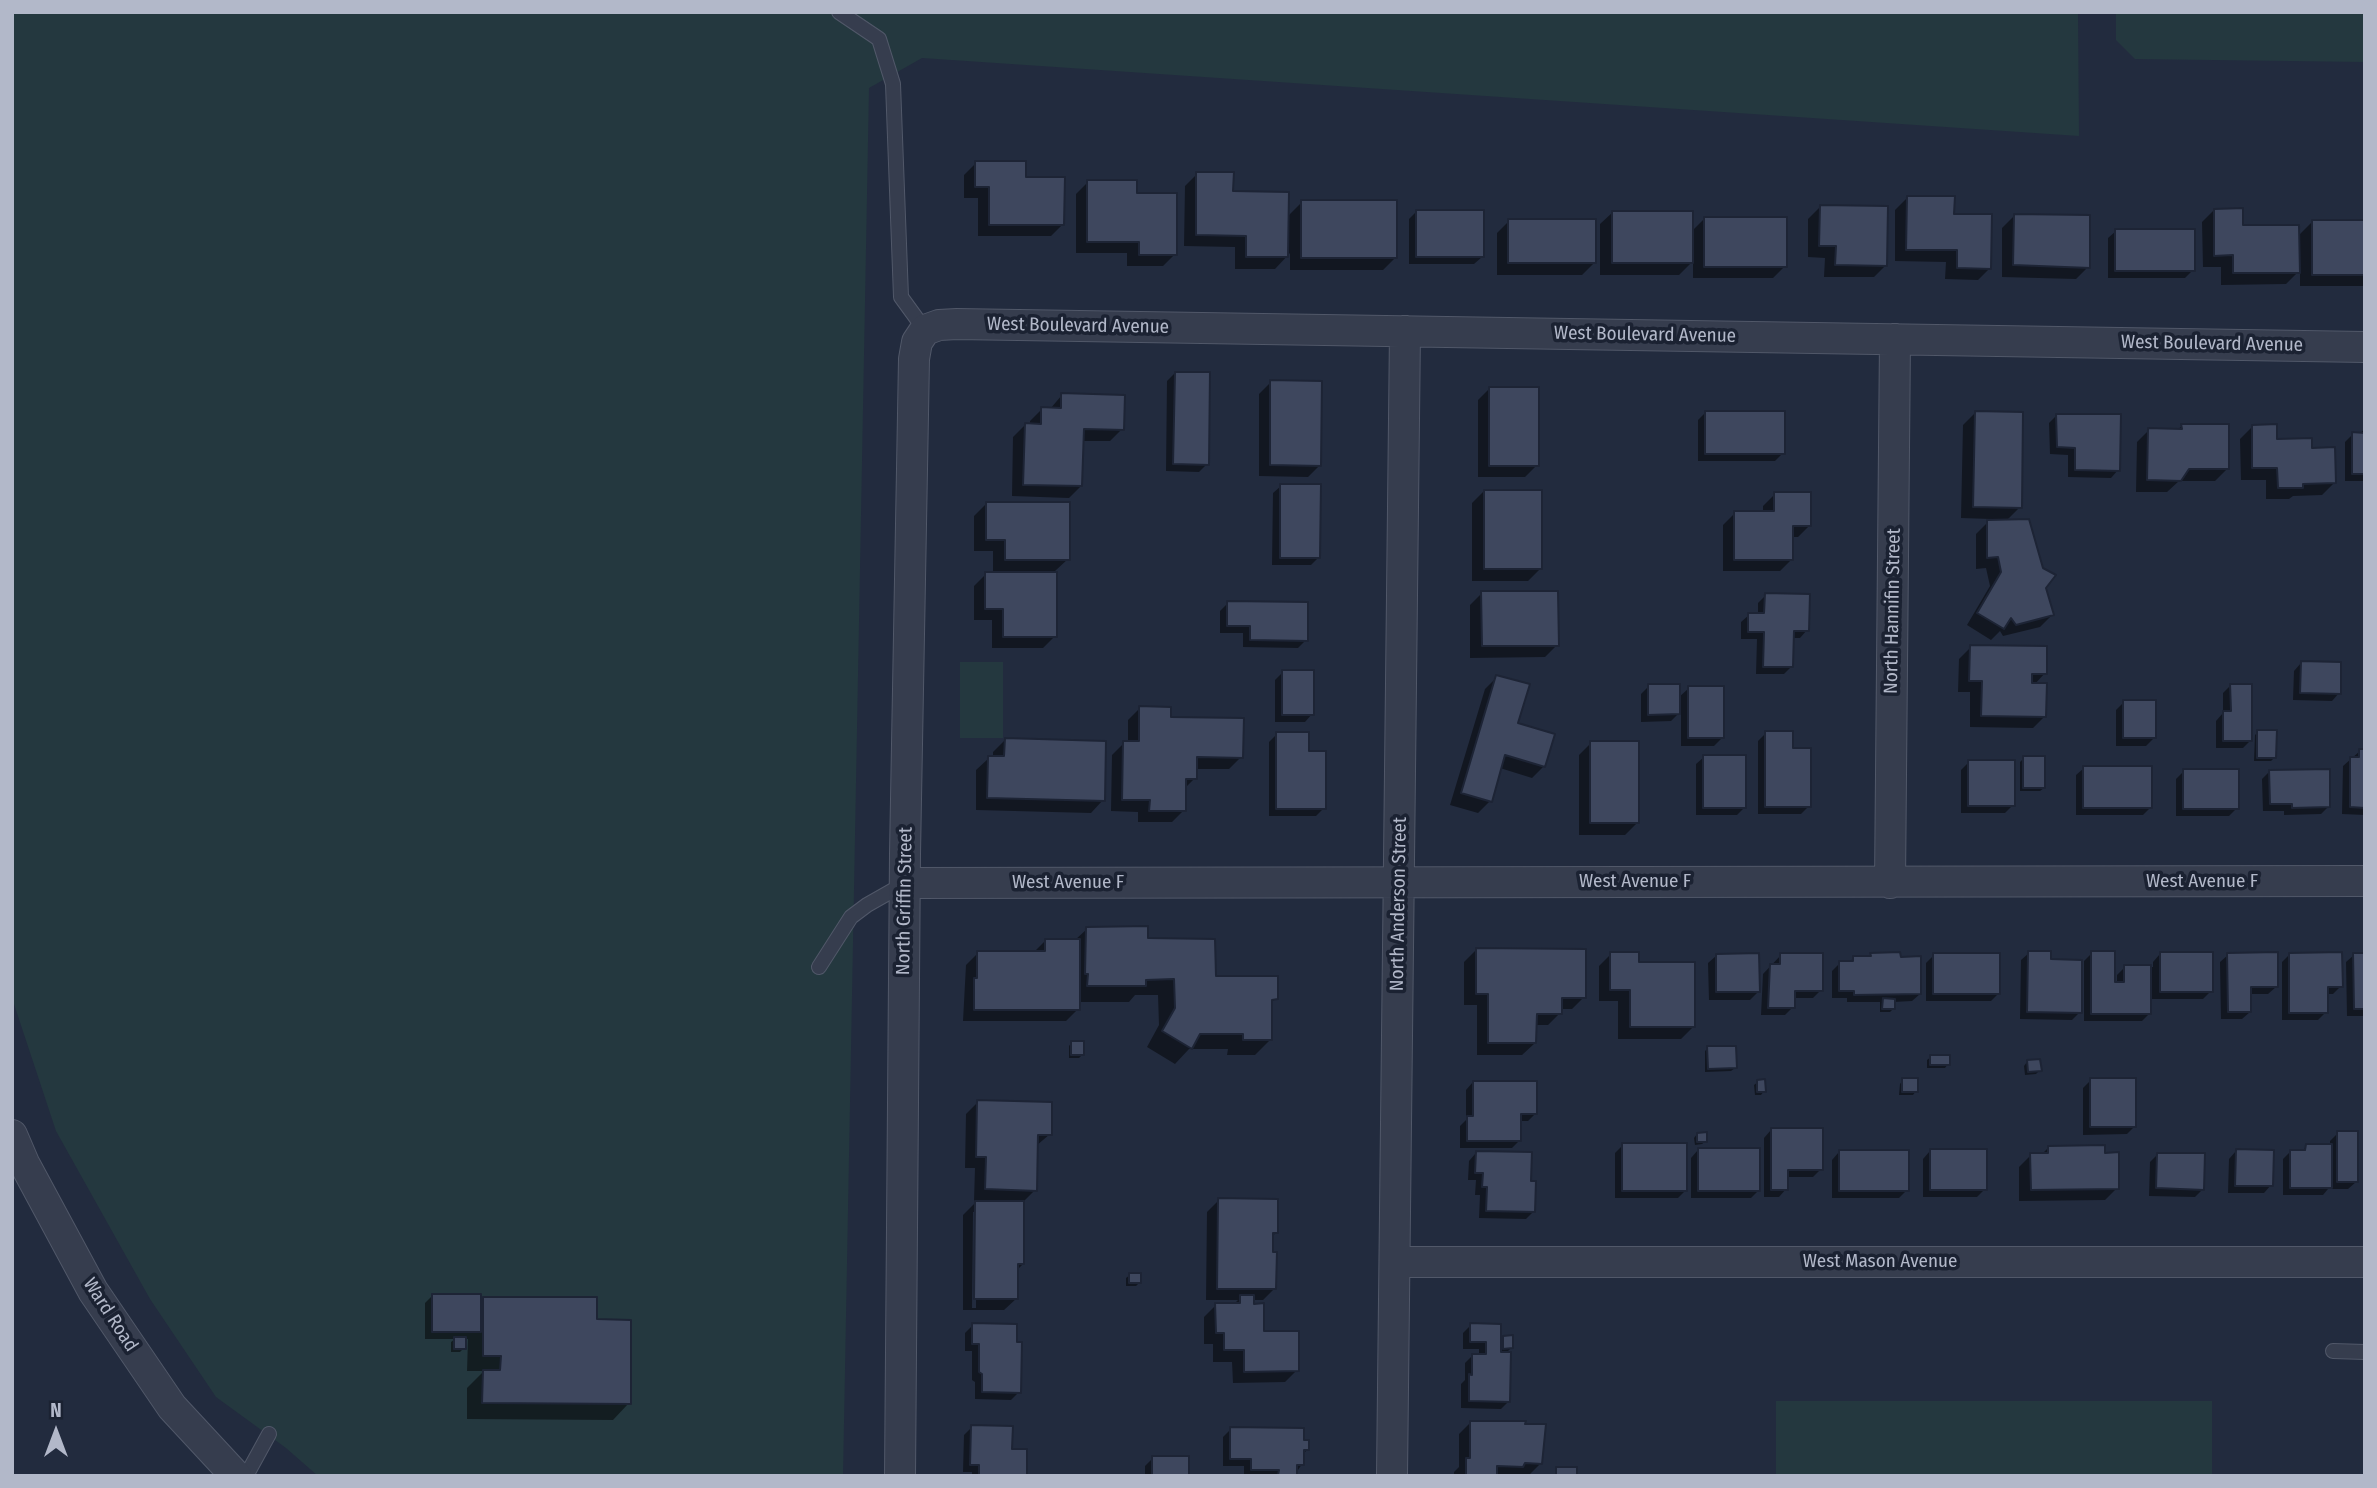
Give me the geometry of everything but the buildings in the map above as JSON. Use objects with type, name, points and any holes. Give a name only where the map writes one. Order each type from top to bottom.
[{"type":"street","name":"West Boulevard Avenue","points":[[925,330],[939,325],[957,324],[2365,347]]},
{"type":"street","name":"North Griffin Street","points":[[900,1476],[905,883],[914,359],[917,342],[925,330]]},
{"type":"street","name":"North Anderson Street","points":[[1392,1476],[1405,331]]},
{"type":"street","name":"North Hannifin Street","points":[[1890,883],[1895,340]]},
{"type":"street","name":"West Avenue F","points":[[905,883],[2365,881]]},
{"type":"street","name":"Ward Road","points":[[12,1135],[24,1163],[93,1291],[172,1408],[236,1476]]},
{"type":"street","name":"West Mason Avenue","points":[[1395,1262],[2365,1262]]},
{"type":"lane","points":[[839,12],[878,39],[894,84],[901,297],[925,330]]},
{"type":"lane","points":[[819,967],[851,917],[905,883]]},
{"type":"lane","points":[[2333,1351],[2365,1352]]},
{"type":"lane","points":[[246,1476],[270,1434]]},
{"type":"shaded area","points":[[12,12],[2078,12],[2079,136],[922,58],[869,88],[843,1476],[318,1476],[286,1448],[216,1397],[150,1299],[56,1131],[12,998]]},
{"type":"shaded area","points":[[2116,12],[2365,12],[2365,62],[2135,59],[2116,40]]},
{"type":"shaded area","points":[[960,662],[1003,662],[1003,738],[960,738]]},
{"type":"shaded area","points":[[1776,1401],[2212,1401],[2212,1476],[1776,1476]]}]
